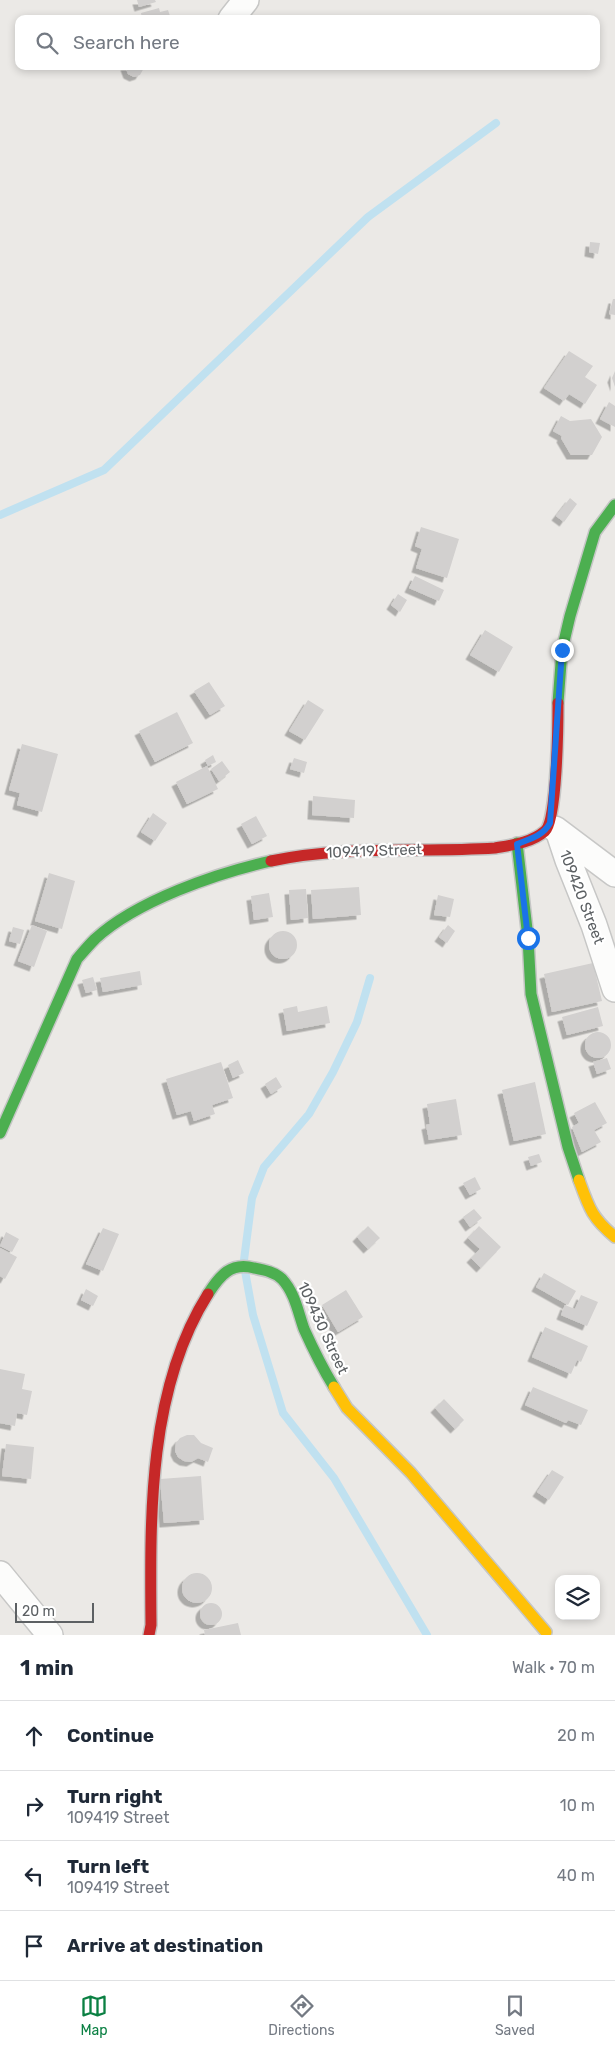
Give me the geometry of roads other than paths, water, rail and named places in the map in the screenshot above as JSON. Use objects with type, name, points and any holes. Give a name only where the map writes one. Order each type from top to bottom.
[{"type":"street","points":[[233,15],[246,0]]},
{"type":"street","points":[[615,505],[597,529],[562,650],[555,828],[615,874]]},
{"type":"street","name":"109419 Street","points":[[0,1133],[77,959],[91,942],[137,910],[208,880],[282,859],[314,854],[385,849],[477,850],[517,844],[555,828]]},
{"type":"street","name":"109420 Street","points":[[555,828],[594,924],[615,989]]},
{"type":"street","points":[[517,844],[528,938],[531,994],[568,1147],[587,1202],[598,1223],[615,1237]]},
{"type":"street","name":"109430 Street","points":[[149,1635],[151,1625],[150,1535],[156,1454],[174,1369],[199,1309],[211,1290],[222,1276],[235,1267],[243,1265],[270,1271],[282,1279],[292,1294],[304,1328],[324,1371],[347,1408],[411,1473],[546,1632]]},
{"type":"street","points":[[0,1574],[50,1635]]},
{"type":"waterway","points":[[0,515],[104,470],[368,217],[496,123]]},
{"type":"waterway","points":[[244,1260],[252,1198],[264,1167],[309,1114],[333,1072],[357,1022],[370,978]]},
{"type":"waterway","points":[[245,1271],[253,1315],[283,1413],[334,1478],[427,1635]]}]
